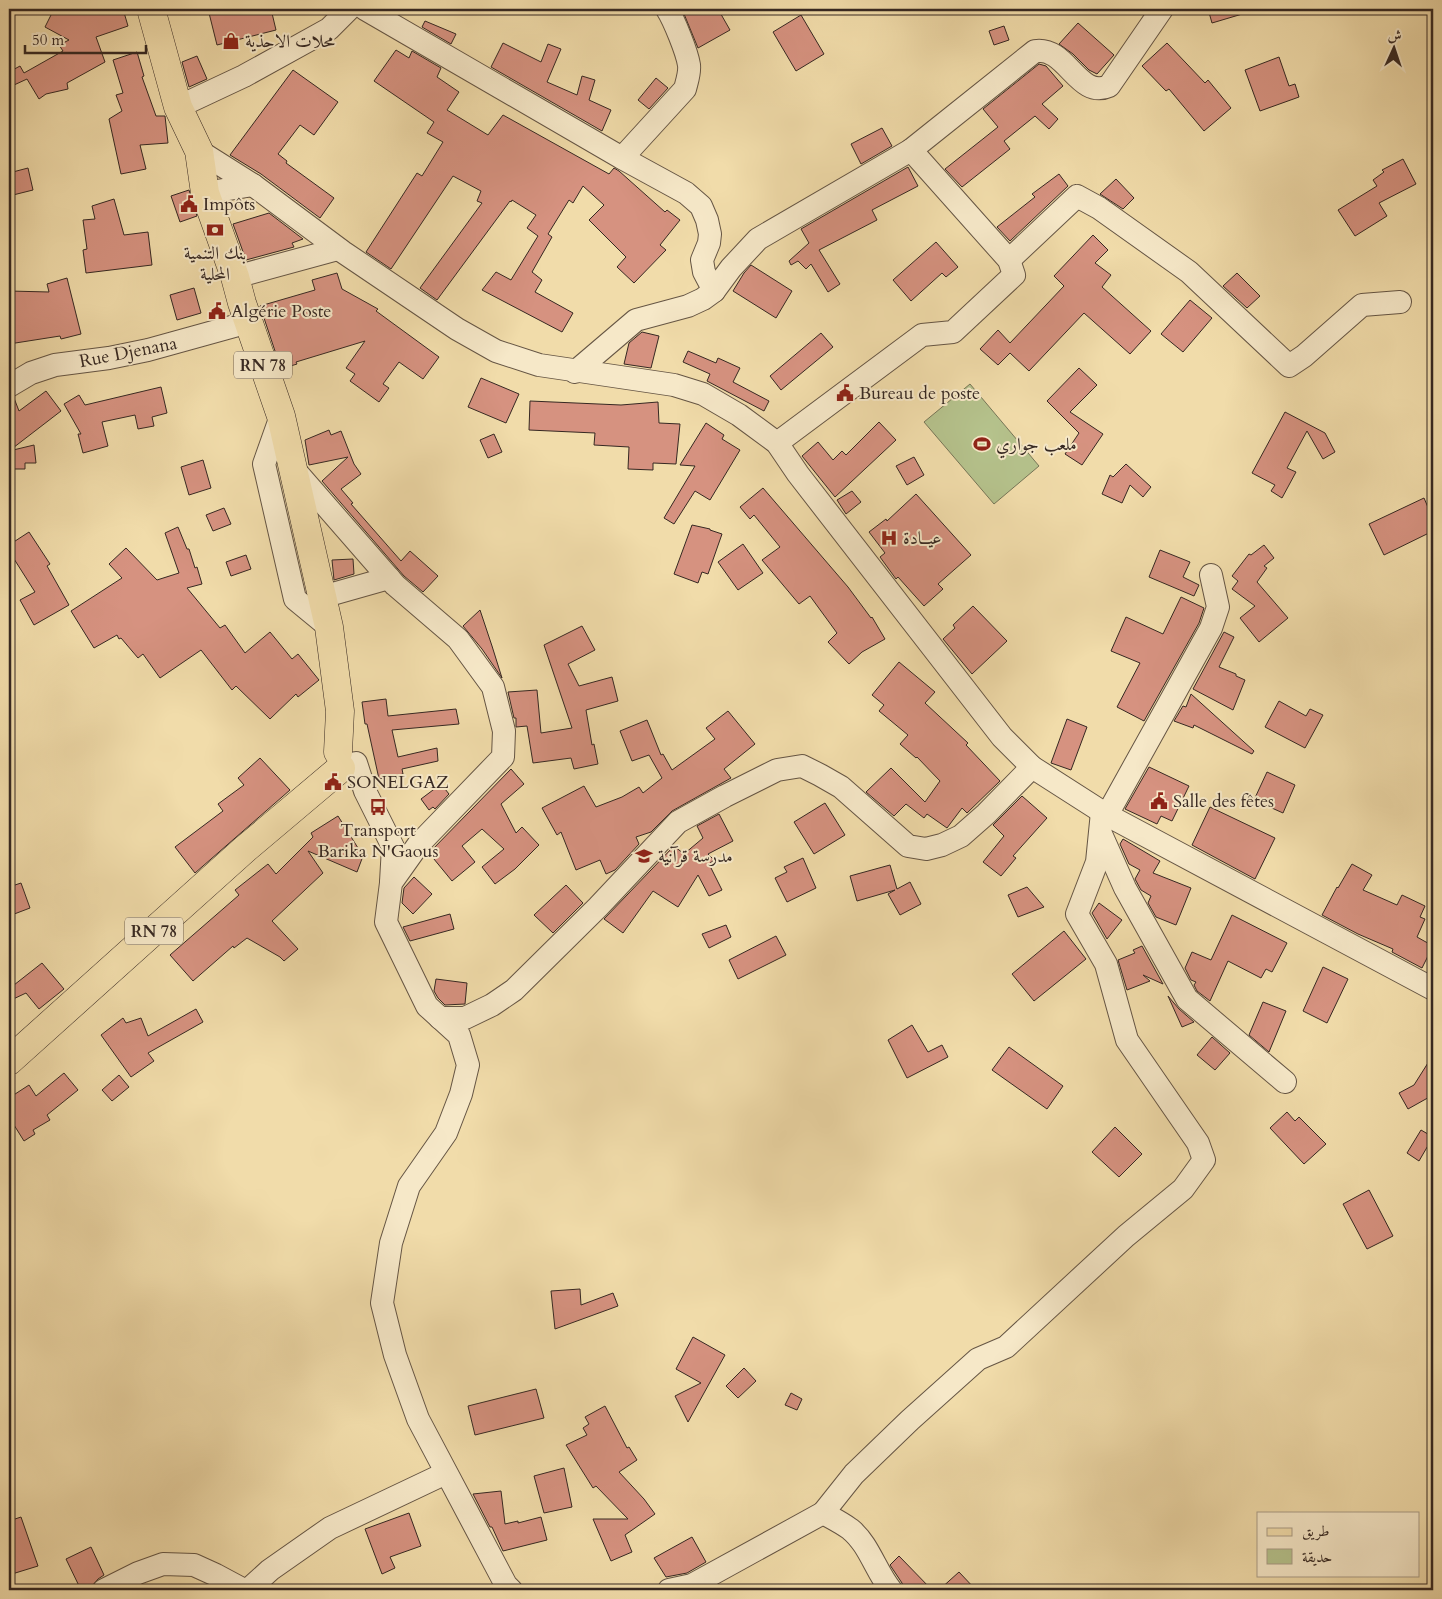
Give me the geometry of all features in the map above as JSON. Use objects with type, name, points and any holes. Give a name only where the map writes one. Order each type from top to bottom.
[{"type":"main road","name":"RN 78","points":[[10,1057],[301,802],[345,756],[329,627],[281,416],[205,193],[199,151],[178,106],[151,9]]},
{"type":"street","points":[[178,106],[244,76],[329,30],[349,9]]},
{"type":"street","points":[[365,9],[686,194],[701,206],[710,234],[709,243],[702,260],[704,272],[714,291]]},
{"type":"street","points":[[622,158],[685,89],[689,66],[667,9]]},
{"type":"street","points":[[575,372],[636,320],[688,306],[703,299],[714,291],[731,268],[758,240],[911,150],[1035,51],[1042,50],[1055,56],[1092,88],[1103,89],[1108,86],[1162,9]]},
{"type":"street","points":[[777,443],[922,335],[953,332],[1014,275],[1010,260],[911,150]]},
{"type":"street","points":[[199,151],[253,185],[338,249],[457,329],[496,351],[539,365],[575,372],[674,385],[703,394],[739,415],[777,443],[798,474],[1002,737],[1032,767],[1103,820],[1433,989]]},
{"type":"street","points":[[205,193],[253,185]]},
{"type":"street","points":[[1010,260],[1077,196],[1099,208],[1189,272],[1289,366],[1304,356],[1362,305],[1400,302]]},
{"type":"street","points":[[235,277],[338,249]]},
{"type":"street","name":"Rue Djenana","points":[[9,386],[31,373],[55,365],[109,358],[148,350],[249,322]]},
{"type":"street","points":[[281,416],[264,464],[295,599],[329,627]]},
{"type":"street","points":[[292,467],[395,586],[458,639],[493,687],[504,731],[502,757],[418,845],[391,883]]},
{"type":"street","points":[[669,1590],[692,1585],[823,1513],[854,1474],[910,1420],[978,1359],[1006,1347],[1126,1236],[1183,1189],[1204,1160],[1198,1143],[1127,1040],[1106,964],[1077,914],[1097,862],[1103,820],[1211,628],[1218,607],[1211,575]]},
{"type":"street","points":[[322,597],[389,578]]},
{"type":"street","points":[[345,756],[393,847],[386,922],[427,1006],[459,1035],[468,1065]]},
{"type":"street","points":[[440,1018],[465,1018],[492,1005],[514,990],[598,908],[678,822],[777,770],[802,766],[820,775],[841,787],[908,846],[926,849],[942,845],[961,836],[986,814],[1032,767]]},
{"type":"street","points":[[1103,820],[1125,888],[1187,999],[1285,1082]]},
{"type":"street","points":[[393,847],[418,845]]},
{"type":"street","points":[[492,1005],[477,1032],[461,1094],[446,1133],[409,1186],[392,1243],[382,1303],[395,1355],[418,1418],[506,1585],[511,1590]]},
{"type":"street","points":[[248,1590],[270,1570],[330,1528],[446,1473]]},
{"type":"street","points":[[823,1513],[851,1530],[871,1554],[883,1580],[891,1590]]},
{"type":"street","points":[[104,1590],[138,1573],[163,1564],[194,1565],[244,1590]]},
{"type":"green space","name":"ملعب جواري","points":[[970,384],[1039,466],[994,504],[924,422]]},
{"type":"building","points":[[54,9],[123,9],[128,26],[96,37],[105,62],[67,83],[68,89],[46,94],[39,99],[27,79],[14,85],[9,72],[20,66],[24,73],[63,51],[59,45],[69,40],[45,27]]},
{"type":"building","points":[[208,9],[271,9],[276,30],[217,45]]},
{"type":"building","points":[[682,9],[718,9],[730,30],[698,48]]},
{"type":"building","points":[[1208,9],[1249,9],[1249,12],[1212,23]]},
{"type":"building","points":[[801,15],[824,54],[796,71],[773,32]]},
{"type":"building","points":[[425,21],[456,34],[451,44],[422,27]]},
{"type":"building","points":[[1078,23],[1114,55],[1097,74],[1089,70],[1073,54],[1059,44]]},
{"type":"building","points":[[1004,26],[1009,40],[994,45],[989,31]]},
{"type":"building","points":[[503,43],[541,62],[548,44],[561,49],[547,82],[577,95],[582,76],[595,80],[589,100],[611,110],[602,131],[491,67]]},
{"type":"building","points":[[1167,43],[1205,83],[1208,80],[1231,108],[1204,131],[1169,89],[1166,91],[1142,66]]},
{"type":"building","points":[[396,50],[409,58],[412,51],[441,68],[437,77],[459,92],[447,110],[488,135],[503,115],[609,174],[614,168],[619,171],[665,212],[667,210],[680,220],[660,245],[666,250],[634,283],[617,267],[626,257],[589,220],[604,205],[583,186],[573,203],[569,200],[548,234],[552,237],[532,272],[542,280],[535,292],[573,313],[562,332],[482,290],[496,272],[511,280],[538,236],[527,228],[536,215],[512,200],[437,300],[420,288],[482,203],[477,201],[481,191],[453,176],[391,269],[366,252],[417,173],[422,176],[443,142],[427,133],[434,122],[374,81]]},
{"type":"building","points":[[137,52],[144,76],[142,77],[156,116],[165,116],[168,143],[140,145],[146,169],[121,174],[109,119],[122,111],[116,95],[123,93],[113,60]]},
{"type":"building","points":[[197,56],[207,79],[189,87],[182,62]]},
{"type":"building","points":[[1279,57],[1289,86],[1295,84],[1299,97],[1260,111],[1245,70]]},
{"type":"building","points":[[1039,64],[1046,66],[1063,86],[1042,104],[1058,119],[1049,129],[1035,116],[1004,141],[1010,149],[962,187],[945,169],[998,127],[983,109]]},
{"type":"building","points":[[293,70],[338,102],[314,135],[300,125],[278,154],[287,161],[286,163],[334,198],[320,218],[261,174],[230,155]]},
{"type":"building","points":[[656,78],[668,88],[649,109],[638,100]]},
{"type":"building","points":[[882,128],[892,146],[861,164],[851,144]]},
{"type":"building","points":[[1403,159],[1416,184],[1379,203],[1387,216],[1355,236],[1338,210],[1377,186],[1373,180],[1384,172],[1382,170]]},
{"type":"building","points":[[908,167],[918,186],[872,210],[877,220],[819,250],[840,284],[828,292],[811,264],[806,269],[798,261],[791,265],[789,261],[809,243],[801,229]]},
{"type":"building","points":[[28,168],[33,190],[9,196],[9,173]]},
{"type":"building","points":[[1059,174],[1068,186],[1010,241],[997,227],[1035,197],[1032,194]]},
{"type":"building","points":[[1116,179],[1134,198],[1123,209],[1100,194]]},
{"type":"building","name":"Impôts","points":[[189,190],[197,216],[180,222],[171,196]]},
{"type":"building","points":[[114,199],[124,235],[148,232],[152,265],[86,273],[83,250],[87,249],[83,220],[95,219],[92,206]]},
{"type":"building","points":[[269,213],[303,239],[292,243],[294,247],[246,260],[233,224]]},
{"type":"building","points":[[1093,235],[1108,250],[1095,263],[1111,275],[1102,287],[1151,331],[1130,354],[1084,313],[1029,371],[1010,353],[998,365],[980,349],[998,330],[1010,343],[1064,286],[1054,276]]},
{"type":"building","points":[[936,242],[958,267],[946,277],[942,273],[911,301],[893,280]]},
{"type":"building","points":[[751,265],[792,291],[776,318],[733,291]]},
{"type":"building","points":[[337,273],[342,289],[378,309],[376,311],[439,357],[423,379],[399,362],[383,384],[389,388],[379,402],[350,381],[355,374],[346,368],[365,341],[296,362],[297,364],[281,369],[260,306],[315,290],[312,280]]},
{"type":"building","points":[[1237,273],[1260,296],[1247,308],[1223,286]]},
{"type":"building","points":[[67,278],[81,334],[61,339],[60,336],[9,344],[9,291],[49,292],[47,284]]},
{"type":"building","points":[[194,288],[201,313],[177,320],[170,295]]},
{"type":"building","points":[[1190,300],[1212,318],[1183,352],[1161,334]]},
{"type":"building","points":[[642,332],[659,336],[651,368],[624,364],[629,343]]},
{"type":"building","points":[[821,333],[833,347],[781,390],[770,376]]},
{"type":"building","points":[[688,351],[716,363],[718,358],[740,368],[733,382],[769,401],[764,411],[707,381],[710,374],[683,362]]},
{"type":"building","points":[[1079,368],[1097,385],[1070,412],[1103,434],[1082,465],[1065,454],[1079,433],[1047,401]]},
{"type":"building","points":[[481,378],[519,394],[506,423],[468,407]]},
{"type":"building","points":[[161,387],[167,413],[152,417],[154,426],[138,429],[135,415],[102,422],[108,446],[83,453],[78,434],[81,434],[64,404],[79,395],[85,405]]},
{"type":"building","points":[[46,391],[61,411],[9,451],[9,399],[14,398],[19,411]]},
{"type":"building","points":[[530,401],[621,405],[658,402],[659,423],[680,424],[676,464],[653,463],[653,470],[628,469],[629,447],[594,445],[595,433],[529,430]]},
{"type":"building","points":[[1285,412],[1325,433],[1335,452],[1323,459],[1307,431],[1287,468],[1296,472],[1282,498],[1271,491],[1275,485],[1252,473]]},
{"type":"building","points":[[879,422],[896,440],[835,497],[802,456],[818,442],[833,460],[842,451],[846,455]]},
{"type":"building","points":[[706,423],[724,435],[722,439],[740,450],[710,500],[695,491],[674,524],[664,518],[695,466],[680,465]]},
{"type":"building","points":[[329,430],[331,435],[341,431],[354,464],[361,474],[341,489],[353,503],[351,504],[401,561],[410,551],[438,576],[423,592],[404,576],[322,481],[348,457],[309,465],[305,440]]},
{"type":"building","points":[[494,434],[502,452],[488,458],[480,440]]},
{"type":"building","points":[[34,445],[36,463],[25,463],[25,469],[9,469],[9,451]]},
{"type":"building","points":[[914,457],[924,475],[907,485],[896,466]]},
{"type":"building","points":[[203,460],[211,488],[189,495],[181,467]]},
{"type":"building","points":[[1126,464],[1151,487],[1143,497],[1130,485],[1122,503],[1102,494],[1110,475],[1113,477]]},
{"type":"building","points":[[763,488],[848,587],[872,617],[885,639],[862,652],[849,664],[828,642],[837,633],[810,596],[799,604],[762,560],[780,547],[754,515],[750,519],[740,507]]},
{"type":"building","points":[[852,491],[861,502],[846,514],[837,500]]},
{"type":"building","points":[[916,494],[971,555],[938,584],[943,589],[924,606],[898,577],[896,579],[880,557],[885,553],[869,532],[886,519],[887,521]]},
{"type":"building","points":[[1424,498],[1433,519],[1433,531],[1384,555],[1369,524]]},
{"type":"building","points":[[224,508],[231,524],[213,531],[206,515]]},
{"type":"building","points":[[692,525],[722,534],[708,574],[702,572],[698,583],[674,574]]},
{"type":"building","points":[[178,527],[187,549],[189,549],[195,568],[197,567],[202,584],[187,588],[220,628],[225,625],[245,653],[270,632],[292,659],[298,654],[319,680],[298,697],[296,694],[270,719],[236,686],[232,690],[201,650],[160,678],[143,654],[138,658],[117,635],[94,648],[71,611],[122,578],[109,564],[126,548],[157,580],[179,573],[165,533]]},
{"type":"building","points":[[29,532],[50,564],[47,566],[69,605],[34,625],[20,600],[35,592],[9,551],[9,545]]},
{"type":"building","points":[[743,544],[763,573],[738,590],[718,562]]},
{"type":"building","points":[[1264,545],[1274,558],[1264,566],[1267,568],[1257,582],[1288,618],[1259,642],[1240,618],[1255,606],[1232,589],[1238,581],[1232,576],[1249,554],[1251,555]]},
{"type":"building","points":[[1160,550],[1190,562],[1183,577],[1199,585],[1194,596],[1149,577]]},
{"type":"building","points":[[246,555],[251,569],[231,576],[226,562]]},
{"type":"building","points":[[353,559],[354,574],[334,580],[332,560]]},
{"type":"building","points":[[1181,597],[1204,608],[1199,623],[1144,721],[1117,707],[1140,663],[1111,651],[1126,617],[1163,634]]},
{"type":"building","points":[[973,606],[1007,641],[972,674],[943,639],[955,628],[953,625]]},
{"type":"building","points":[[480,610],[502,678],[463,626]]},
{"type":"building","points":[[582,626],[595,650],[568,664],[579,686],[612,677],[618,701],[586,710],[592,745],[594,744],[598,764],[574,769],[571,758],[533,763],[527,726],[516,727],[516,718],[514,718],[508,692],[537,690],[541,733],[572,728],[544,645]]},
{"type":"building","points":[[1224,632],[1234,637],[1219,667],[1245,680],[1233,710],[1193,689]]},
{"type":"building","points":[[899,662],[935,692],[925,703],[968,743],[966,745],[1000,781],[967,813],[962,808],[947,828],[927,814],[924,818],[906,804],[894,816],[866,792],[891,768],[925,802],[940,781],[917,757],[900,744],[908,735],[879,711],[884,705],[872,695]]},
{"type":"building","points":[[1191,694],[1254,751],[1252,754],[1194,725],[1193,728],[1174,721],[1183,706],[1186,707]]},
{"type":"building","points":[[386,699],[388,716],[456,709],[459,724],[392,730],[398,757],[437,748],[438,761],[402,769],[403,774],[379,779],[367,724],[365,724],[362,702]]},
{"type":"building","points":[[1279,701],[1306,716],[1310,709],[1323,715],[1305,748],[1265,727]]},
{"type":"building","points":[[728,711],[755,744],[724,769],[731,778],[672,811],[651,832],[636,837],[639,844],[615,870],[606,874],[600,860],[576,870],[561,832],[557,835],[542,808],[584,786],[596,807],[622,797],[639,787],[643,793],[662,778],[649,755],[632,761],[620,731],[647,720],[661,755],[663,754],[672,770],[715,739],[706,728]]},
{"type":"building","points":[[1067,719],[1087,727],[1071,770],[1051,763]]},
{"type":"building","points":[[260,758],[290,790],[195,873],[175,847],[223,811],[218,804],[244,785],[238,778]]},
{"type":"building","points":[[1149,767],[1189,786],[1172,821],[1161,816],[1157,824],[1125,809]]},
{"type":"building","points":[[511,769],[524,784],[501,804],[516,833],[522,827],[539,845],[515,869],[495,884],[482,867],[504,849],[482,829],[462,846],[475,862],[452,881],[429,853]]},
{"type":"building","points":[[1267,772],[1295,785],[1283,813],[1254,800]]},
{"type":"building","points":[[441,784],[449,794],[435,809],[433,807],[429,810],[421,799]]},
{"type":"building","points":[[1022,796],[1047,818],[1013,856],[1016,858],[1001,876],[983,862],[1004,836],[993,825]]},
{"type":"building","points":[[825,803],[845,835],[814,854],[794,822]]},
{"type":"building","points":[[1210,807],[1275,838],[1255,879],[1192,845]]},
{"type":"building","points":[[719,814],[733,841],[708,854],[714,860],[709,864],[722,890],[709,896],[698,875],[678,907],[653,891],[623,933],[604,919],[674,846],[684,854],[703,838],[697,826]]},
{"type":"building","points":[[338,816],[363,856],[357,872],[308,851],[323,873],[272,921],[298,949],[284,961],[247,938],[234,948],[233,946],[193,981],[170,955],[239,895],[235,890],[268,864],[276,874],[313,837],[311,833]]},
{"type":"building","points":[[1123,839],[1160,861],[1153,873],[1191,888],[1176,925],[1156,917],[1148,903],[1151,896],[1141,890],[1135,879],[1140,870],[1129,864],[1120,844]]},
{"type":"building","points":[[803,858],[816,888],[787,902],[775,878],[787,872],[784,867]]},
{"type":"building","points":[[1352,864],[1372,875],[1363,890],[1397,905],[1402,895],[1425,906],[1420,917],[1425,919],[1417,937],[1433,946],[1422,968],[1392,952],[1393,949],[1358,934],[1322,915]]},
{"type":"building","points":[[890,865],[897,889],[910,882],[921,904],[900,915],[888,894],[895,890],[857,901],[850,876]]},
{"type":"building","points":[[414,877],[432,894],[413,914],[402,903],[404,888]]},
{"type":"building","points":[[21,883],[30,908],[9,916],[9,887]]},
{"type":"building","points":[[566,885],[583,903],[553,933],[534,915]]},
{"type":"building","points":[[1027,887],[1044,907],[1018,917],[1008,895]]},
{"type":"building","points":[[1099,903],[1122,920],[1107,939],[1092,913]]},
{"type":"building","points":[[450,914],[454,929],[410,941],[403,927]]},
{"type":"building","points":[[1232,915],[1287,943],[1272,972],[1266,969],[1261,978],[1228,961],[1210,1001],[1197,991],[1194,985],[1196,982],[1191,980],[1185,968],[1192,952],[1211,960]]},
{"type":"building","points":[[726,925],[731,937],[709,948],[702,934]]},
{"type":"building","points":[[1064,931],[1086,959],[1034,1001],[1012,974]]},
{"type":"building","points":[[776,936],[786,955],[738,979],[729,960]]},
{"type":"building","points":[[1142,946],[1163,984],[1143,975],[1150,981],[1127,990],[1118,960],[1135,953],[1133,950]]},
{"type":"building","points":[[42,963],[64,989],[39,1009],[26,993],[9,1001],[9,987]]},
{"type":"building","points":[[1323,967],[1348,979],[1327,1023],[1303,1011]]},
{"type":"building","points":[[436,979],[467,983],[465,1004],[445,1005],[434,991]]},
{"type":"building","points":[[1168,996],[1179,1009],[1194,1022],[1182,1027]]},
{"type":"building","points":[[1263,1002],[1286,1011],[1269,1052],[1249,1035]]},
{"type":"building","points":[[196,1009],[203,1022],[148,1053],[154,1061],[131,1077],[101,1035],[123,1018],[126,1023],[141,1018],[148,1036]]},
{"type":"building","points":[[912,1025],[928,1052],[942,1045],[948,1057],[907,1078],[888,1040]]},
{"type":"building","points":[[1212,1037],[1230,1053],[1215,1070],[1197,1055]]},
{"type":"building","points":[[1009,1047],[1063,1086],[1047,1109],[992,1070]]},
{"type":"building","points":[[1433,1055],[1433,1095],[1408,1109],[1399,1093],[1414,1085]]},
{"type":"building","points":[[64,1073],[78,1090],[47,1115],[50,1120],[33,1130],[35,1134],[24,1141],[9,1117],[9,1098],[29,1085],[36,1096]]},
{"type":"building","points":[[119,1075],[129,1087],[112,1101],[102,1090]]},
{"type":"building","points":[[1287,1112],[1295,1121],[1299,1117],[1326,1144],[1304,1164],[1270,1128]]},
{"type":"building","points":[[1115,1127],[1142,1154],[1119,1177],[1092,1152]]},
{"type":"building","points":[[1421,1130],[1433,1137],[1419,1161],[1407,1153]]},
{"type":"building","points":[[1369,1190],[1393,1236],[1367,1249],[1343,1204]]},
{"type":"building","points":[[580,1289],[581,1305],[613,1293],[618,1306],[555,1329],[551,1291]]},
{"type":"building","points":[[693,1337],[725,1355],[688,1422],[675,1396],[701,1383],[676,1369]]},
{"type":"building","points":[[744,1368],[756,1381],[738,1398],[726,1386]]},
{"type":"building","points":[[536,1389],[544,1418],[475,1435],[468,1406]]},
{"type":"building","points":[[791,1393],[802,1399],[797,1410],[785,1405]]},
{"type":"building","points":[[605,1406],[627,1448],[629,1447],[637,1460],[619,1472],[655,1514],[625,1535],[632,1552],[611,1561],[593,1519],[628,1519],[596,1486],[593,1488],[566,1445],[587,1435],[583,1428],[589,1424],[585,1417]]},
{"type":"building","points":[[564,1468],[572,1507],[544,1513],[534,1476]]},
{"type":"building","points":[[501,1491],[505,1524],[541,1517],[547,1540],[503,1551],[473,1494]]},
{"type":"building","points":[[409,1513],[421,1546],[390,1557],[395,1568],[382,1574],[365,1529]]},
{"type":"building","points":[[21,1517],[38,1566],[12,1574],[9,1564],[9,1521]]},
{"type":"building","points":[[692,1537],[706,1562],[687,1573],[666,1577],[654,1558]]},
{"type":"building","points":[[91,1547],[104,1575],[92,1586],[81,1590],[66,1559]]},
{"type":"building","points":[[899,1556],[932,1590],[904,1590],[902,1583],[890,1565]]},
{"type":"building","points":[[959,1572],[976,1590],[939,1590]]},
{"type":"place","name":"محلات الاحذية","points":[[231,41]]},
{"type":"place","name":"Impôts","points":[[189,204]]},
{"type":"place","name":"بنك التنمية المحلية","points":[[215,230]]},
{"type":"place","name":"Algérie Poste","points":[[217,311]]},
{"type":"place","name":"Bureau de poste","points":[[845,393]]},
{"type":"place","name":"ملعب جواري","points":[[982,444]]},
{"type":"place","name":"عيــادة","points":[[889,538]]},
{"type":"place","name":"SONELGAZ","points":[[333,782]]},
{"type":"place","name":"Salle des fêtes","points":[[1159,801]]},
{"type":"place","name":"Transport Barika N'Gaous","points":[[378,807]]},
{"type":"place","name":"مدرسة قرآنية","points":[[644,856]]}]
